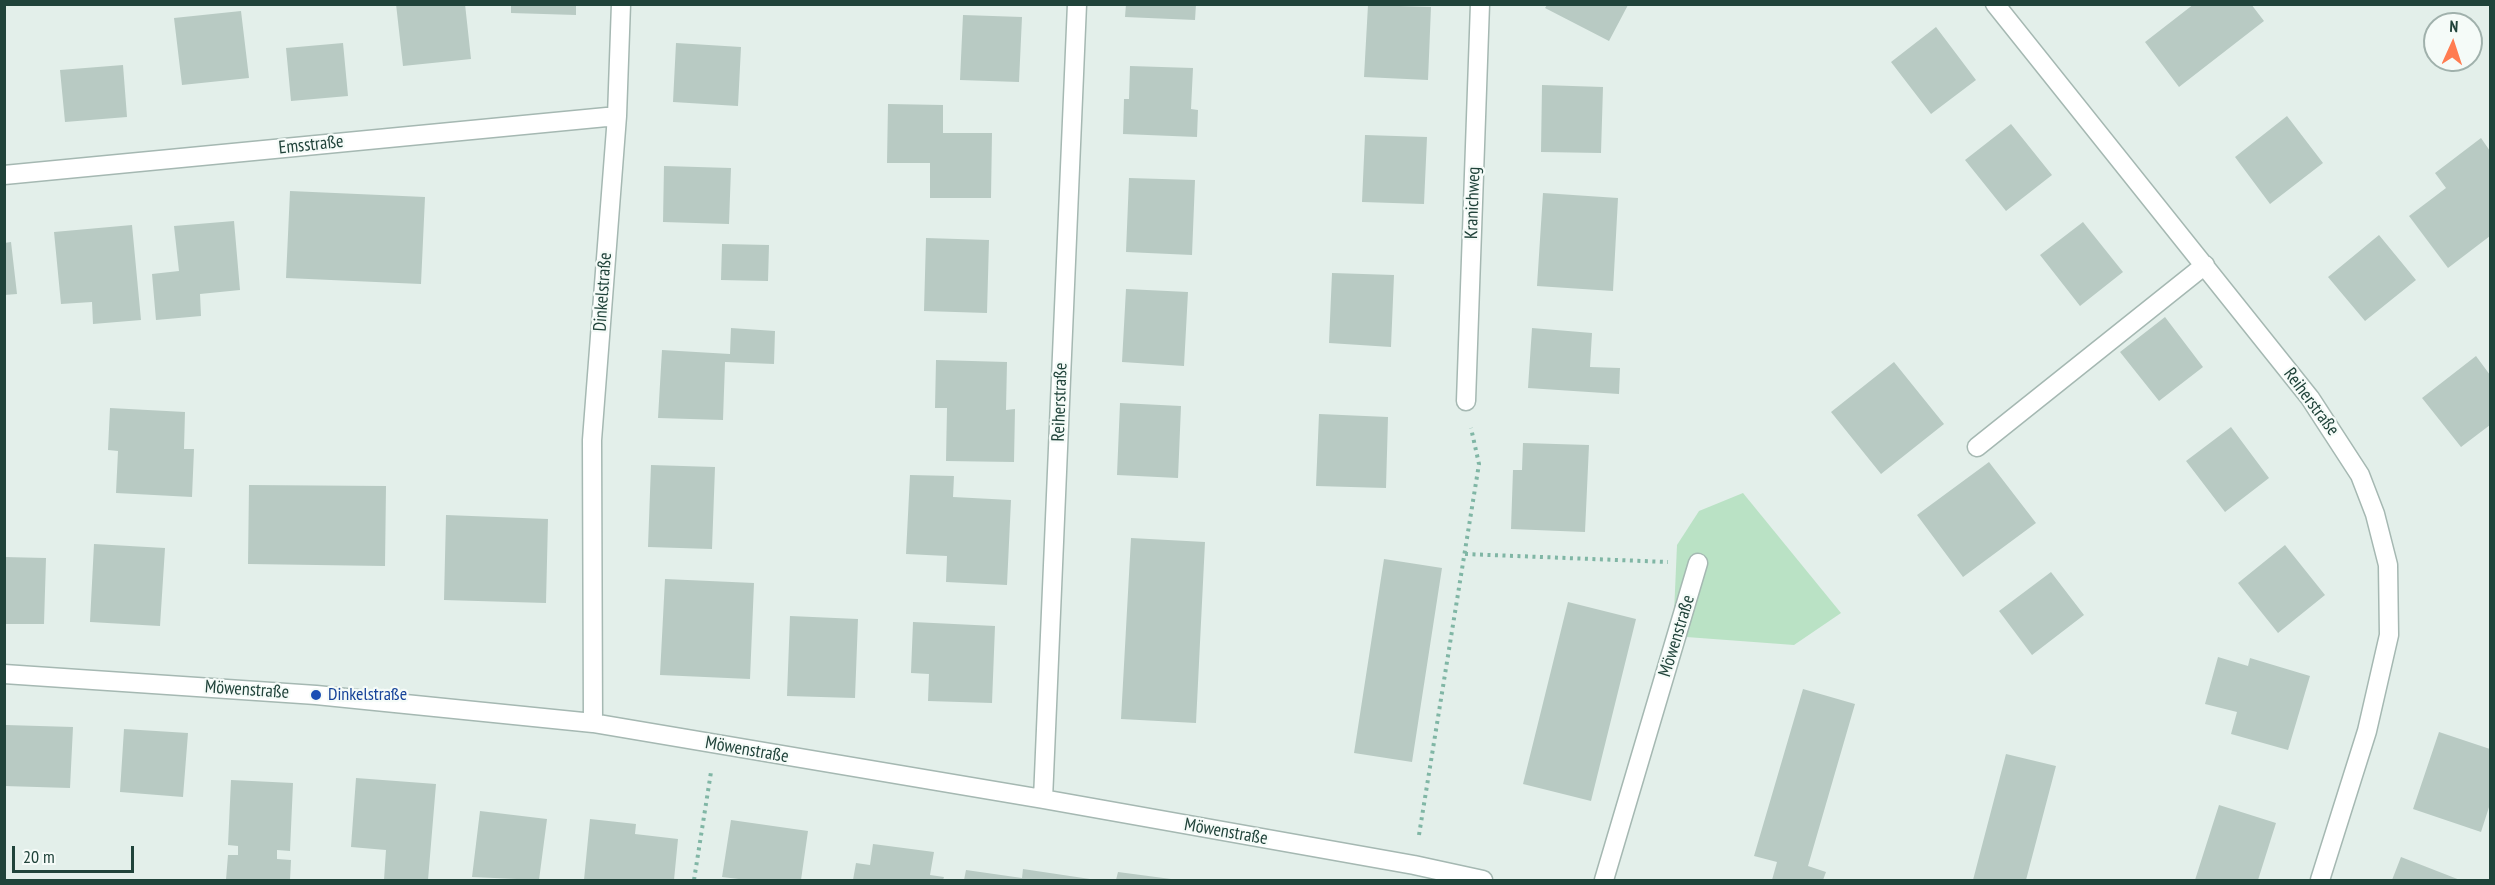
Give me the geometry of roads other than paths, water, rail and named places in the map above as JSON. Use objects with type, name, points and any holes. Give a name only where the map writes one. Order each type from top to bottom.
[{"type":"street","name":"Dinkelstraße","points":[[593,723],[592,440],[616,116],[621,4]]},
{"type":"street","name":"Reiherstraße","points":[[1043,799],[1077,4]]},
{"type":"street","name":"Kranichweg","points":[[1466,401],[1480,4]]},
{"type":"street","name":"Reiherstraße","points":[[1995,4],[2205,265],[2339,440],[2360,475],[2375,514],[2388,565],[2389,635],[2379,682],[2320,880]]},
{"type":"street","name":"Emsstraße","points":[[4,175],[616,116]]},
{"type":"street","points":[[1977,447],[2205,265]]},
{"type":"street","name":"Möwenstraße","points":[[1604,880],[1698,563]]},
{"type":"street","name":"Möwenstraße","points":[[4,674],[316,695],[593,723],[1043,799],[1414,865],[1483,880]]},
{"type":"place","name":"Dinkelstraße","points":[[316,695]]}]
